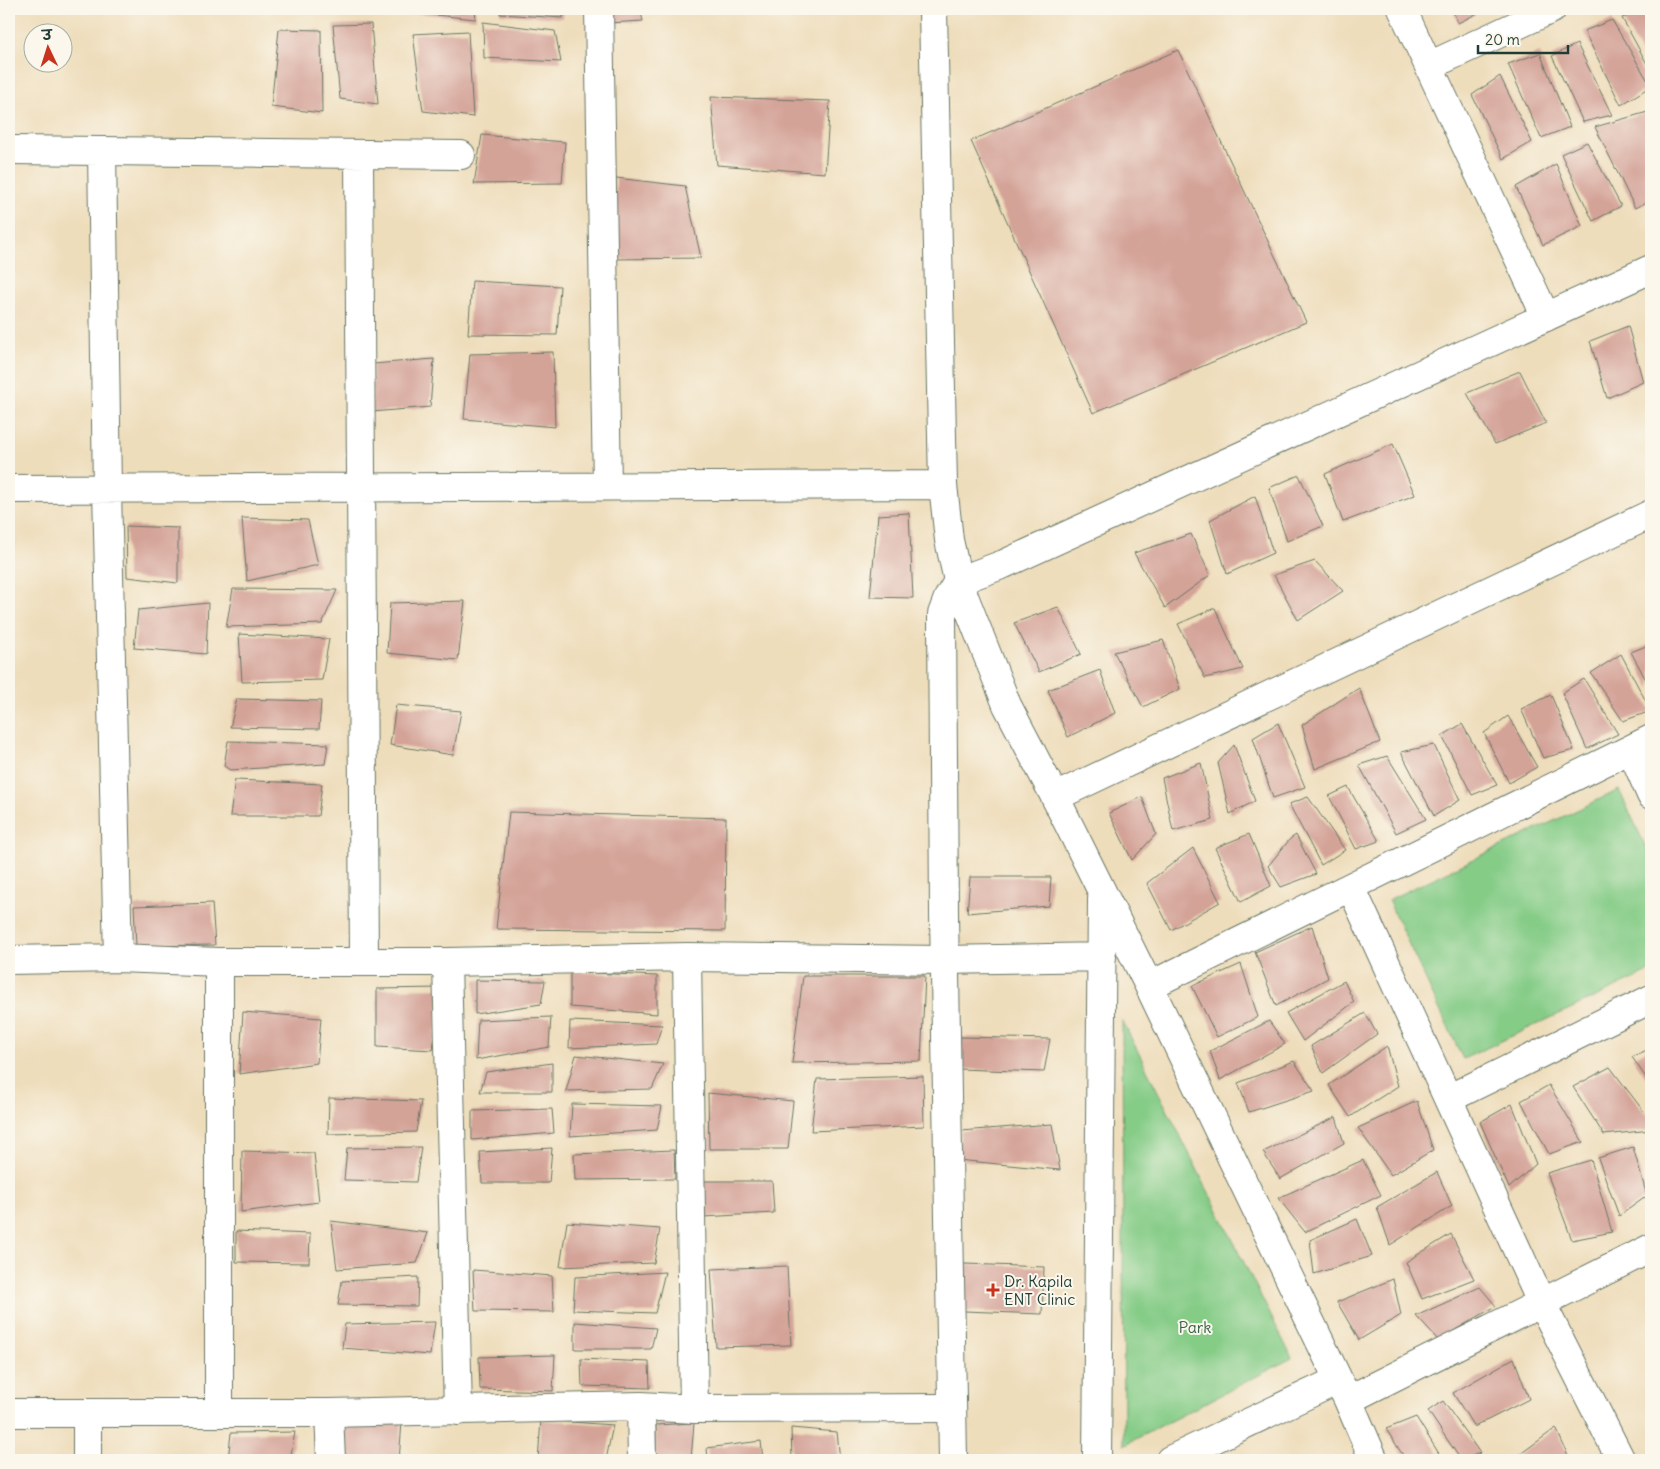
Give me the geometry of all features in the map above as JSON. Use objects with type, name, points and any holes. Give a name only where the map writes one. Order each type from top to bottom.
[{"type":"street","points":[[600,9],[607,486]]},
{"type":"street","points":[[933,9],[943,485],[949,540],[958,581],[1007,706],[1055,797],[1149,986],[1343,1390],[1374,1460]]},
{"type":"street","points":[[1402,9],[1546,317]]},
{"type":"street","points":[[1429,66],[1552,9]]},
{"type":"street","points":[[9,150],[461,155]]},
{"type":"street","points":[[102,151],[107,489],[118,958]]},
{"type":"street","points":[[359,154],[364,962]]},
{"type":"street","points":[[953,1460],[942,614],[948,598],[958,581],[1004,564],[1651,269]]},
{"type":"street","points":[[9,489],[943,485]]},
{"type":"street","points":[[1055,797],[1651,514]]},
{"type":"street","points":[[1149,986],[1641,744],[1651,794]]},
{"type":"street","points":[[1351,886],[1542,1302],[1621,1460]]},
{"type":"street","points":[[1097,1460],[1102,892]]},
{"type":"street","points":[[9,960],[118,958],[219,962],[448,962],[687,957],[945,960],[1102,957]]},
{"type":"street","points":[[687,957],[694,1409]]},
{"type":"street","points":[[219,962],[219,1413]]},
{"type":"street","points":[[448,962],[458,1411]]},
{"type":"street","points":[[1448,1099],[1651,999]]},
{"type":"street","points":[[1170,1460],[1343,1390],[1542,1302],[1651,1248]]},
{"type":"street","points":[[9,1413],[330,1414],[641,1406],[694,1409],[952,1408]]},
{"type":"street","points":[[641,1406],[642,1460]]},
{"type":"street","points":[[86,1413],[87,1460]]},
{"type":"street","points":[[330,1414],[331,1460]]},
{"type":"green space","points":[[1619,790],[1651,858],[1651,971],[1463,1059],[1388,900]]},
{"type":"green space","name":"Park","points":[[1122,1020],[1292,1358],[1124,1445]]},
{"type":"building","points":[[394,9],[475,9],[476,19],[394,11]]},
{"type":"building","points":[[501,9],[564,9],[563,18],[500,14]]},
{"type":"building","points":[[608,9],[640,9],[643,21],[608,23]]},
{"type":"building","points":[[1452,9],[1486,9],[1458,23]]},
{"type":"building","points":[[1642,9],[1651,9],[1651,71],[1622,18]]},
{"type":"building","points":[[1612,20],[1651,86],[1621,105],[1584,31]]},
{"type":"building","points":[[483,22],[555,31],[561,62],[484,58]]},
{"type":"building","points":[[371,24],[378,104],[340,99],[333,25]]},
{"type":"building","points":[[279,29],[321,30],[322,113],[271,107]]},
{"type":"building","points":[[468,31],[473,117],[423,111],[413,34]]},
{"type":"building","points":[[1577,44],[1612,115],[1583,122],[1552,56]]},
{"type":"building","points":[[1178,50],[1306,322],[1093,413],[971,141]]},
{"type":"building","points":[[1540,53],[1570,127],[1541,138],[1508,64]]},
{"type":"building","points":[[1500,76],[1532,142],[1503,159],[1472,95]]},
{"type":"building","points":[[711,97],[830,101],[825,173],[717,165]]},
{"type":"building","points":[[1651,111],[1651,200],[1635,208],[1595,127]]},
{"type":"building","points":[[482,135],[565,142],[562,183],[474,184]]},
{"type":"building","points":[[1587,142],[1621,206],[1593,221],[1561,154]]},
{"type":"building","points":[[1556,164],[1582,226],[1543,245],[1516,187]]},
{"type":"building","points":[[616,178],[685,186],[701,258],[614,259]]},
{"type":"building","points":[[472,281],[560,286],[557,335],[468,334]]},
{"type":"building","points":[[1628,326],[1643,382],[1607,398],[1590,341]]},
{"type":"building","points":[[553,352],[555,427],[464,419],[470,354]]},
{"type":"building","points":[[434,359],[430,407],[372,412],[373,364]]},
{"type":"building","points":[[1520,371],[1546,423],[1495,444],[1467,393]]},
{"type":"building","points":[[1393,444],[1415,495],[1343,522],[1325,474]]},
{"type":"building","points":[[1299,475],[1323,526],[1287,541],[1269,488]]},
{"type":"building","points":[[1255,496],[1273,553],[1227,574],[1210,520]]},
{"type":"building","points":[[909,513],[913,598],[870,597],[878,515]]},
{"type":"building","points":[[242,518],[308,520],[318,565],[247,581]]},
{"type":"building","points":[[126,526],[178,528],[178,583],[127,577]]},
{"type":"building","points":[[1191,534],[1210,575],[1165,608],[1134,553]]},
{"type":"building","points":[[1315,561],[1343,591],[1298,620],[1274,575]]},
{"type":"building","points":[[233,589],[337,590],[322,624],[226,627]]},
{"type":"building","points":[[465,601],[458,660],[387,653],[390,603]]},
{"type":"building","points":[[208,603],[206,654],[134,648],[138,610]]},
{"type":"building","points":[[1058,607],[1081,654],[1039,672],[1014,623]]},
{"type":"building","points":[[1215,608],[1243,669],[1205,678],[1178,624]]},
{"type":"building","points":[[239,634],[329,639],[322,680],[242,682]]},
{"type":"building","points":[[1163,640],[1180,689],[1143,707],[1114,652]]},
{"type":"building","points":[[1651,644],[1651,689],[1631,652]]},
{"type":"building","points":[[1621,654],[1651,711],[1623,721],[1591,673]]},
{"type":"building","points":[[1100,670],[1115,713],[1068,737],[1048,690]]},
{"type":"building","points":[[1584,679],[1618,734],[1587,749],[1562,693]]},
{"type":"building","points":[[1359,688],[1380,742],[1315,769],[1302,725]]},
{"type":"building","points":[[1551,695],[1574,750],[1543,758],[1521,709]]},
{"type":"building","points":[[237,699],[321,701],[319,729],[230,727]]},
{"type":"building","points":[[396,705],[461,711],[453,755],[390,745]]},
{"type":"building","points":[[1508,716],[1537,767],[1509,783],[1484,733]]},
{"type":"building","points":[[1278,723],[1305,787],[1273,798],[1253,738]]},
{"type":"building","points":[[1462,724],[1497,785],[1472,795],[1442,736]]},
{"type":"building","points":[[228,741],[328,744],[325,764],[230,770],[224,766]]},
{"type":"building","points":[[1234,745],[1255,801],[1230,814],[1218,763]]},
{"type":"building","points":[[1434,745],[1460,800],[1434,816],[1401,752]]},
{"type":"building","points":[[1387,756],[1426,819],[1396,833],[1359,765]]},
{"type":"building","points":[[1201,763],[1213,820],[1173,831],[1162,778]]},
{"type":"building","points":[[235,780],[322,784],[318,816],[230,816]]},
{"type":"building","points":[[1348,787],[1379,841],[1356,849],[1329,796]]},
{"type":"building","points":[[1142,797],[1156,834],[1132,860],[1109,813]]},
{"type":"building","points":[[1308,797],[1345,850],[1321,865],[1289,804]]},
{"type":"building","points":[[509,812],[726,818],[725,931],[496,929]]},
{"type":"building","points":[[1249,834],[1271,886],[1241,902],[1215,848]]},
{"type":"building","points":[[1296,835],[1316,874],[1281,887],[1268,866],[1290,839]]},
{"type":"building","points":[[1193,848],[1220,902],[1171,930],[1147,883]]},
{"type":"building","points":[[970,877],[1051,877],[1049,906],[967,913]]},
{"type":"building","points":[[212,903],[215,945],[136,946],[134,906]]},
{"type":"building","points":[[1312,926],[1328,978],[1276,1006],[1255,952]]},
{"type":"building","points":[[1241,964],[1258,1017],[1217,1037],[1192,986]]},
{"type":"building","points":[[570,972],[657,976],[657,1014],[570,1007]]},
{"type":"building","points":[[803,976],[925,976],[921,1061],[792,1063]]},
{"type":"building","points":[[475,980],[545,981],[541,1004],[475,1014]]},
{"type":"building","points":[[1344,981],[1354,1002],[1303,1041],[1286,1013]]},
{"type":"building","points":[[441,988],[433,1050],[377,1047],[377,989]]},
{"type":"building","points":[[243,1012],[321,1018],[317,1063],[239,1074]]},
{"type":"building","points":[[1365,1013],[1377,1034],[1323,1073],[1311,1046]]},
{"type":"building","points":[[551,1017],[549,1047],[476,1060],[478,1020]]},
{"type":"building","points":[[570,1021],[662,1025],[656,1044],[569,1048]]},
{"type":"building","points":[[1269,1021],[1285,1044],[1220,1080],[1210,1051]]},
{"type":"building","points":[[960,1037],[1050,1039],[1044,1072],[958,1069]]},
{"type":"building","points":[[1387,1046],[1398,1086],[1350,1117],[1329,1085]]},
{"type":"building","points":[[1651,1048],[1651,1085],[1632,1057]]},
{"type":"building","points":[[576,1055],[663,1064],[652,1089],[566,1091]]},
{"type":"building","points":[[1294,1061],[1314,1091],[1249,1112],[1238,1083]]},
{"type":"building","points":[[552,1063],[552,1092],[480,1092],[486,1072]]},
{"type":"building","points":[[1610,1067],[1651,1121],[1651,1130],[1604,1135],[1573,1087]]},
{"type":"building","points":[[923,1076],[924,1126],[811,1131],[817,1079]]},
{"type":"building","points":[[1549,1085],[1583,1142],[1549,1154],[1521,1101]]},
{"type":"building","points":[[708,1093],[793,1101],[788,1149],[709,1149]]},
{"type":"building","points":[[329,1098],[421,1101],[416,1132],[328,1134]]},
{"type":"building","points":[[1417,1101],[1433,1150],[1391,1175],[1358,1128]]},
{"type":"building","points":[[572,1104],[662,1106],[657,1130],[570,1136]]},
{"type":"building","points":[[1512,1104],[1536,1164],[1509,1188],[1480,1122]]},
{"type":"building","points":[[552,1109],[554,1133],[472,1140],[472,1111]]},
{"type":"building","points":[[1336,1117],[1344,1143],[1280,1179],[1263,1152]]},
{"type":"building","points":[[1052,1124],[1060,1170],[957,1160],[961,1131]]},
{"type":"building","points":[[421,1147],[416,1182],[344,1180],[347,1148]]},
{"type":"building","points":[[1633,1147],[1647,1196],[1619,1216],[1598,1158]]},
{"type":"building","points":[[552,1148],[549,1183],[482,1183],[480,1152]]},
{"type":"building","points":[[674,1150],[675,1179],[575,1180],[574,1154]]},
{"type":"building","points":[[242,1151],[314,1153],[319,1202],[241,1212]]},
{"type":"building","points":[[1363,1160],[1381,1195],[1305,1232],[1278,1198]]},
{"type":"building","points":[[1591,1160],[1612,1232],[1572,1240],[1547,1173]]},
{"type":"building","points":[[1437,1172],[1452,1206],[1390,1245],[1377,1207]]},
{"type":"building","points":[[703,1181],[772,1181],[774,1213],[703,1217]]},
{"type":"building","points":[[1357,1219],[1372,1256],[1314,1274],[1310,1240]]},
{"type":"building","points":[[331,1221],[428,1233],[417,1263],[337,1269]]},
{"type":"building","points":[[567,1222],[660,1229],[654,1263],[560,1267]]},
{"type":"building","points":[[236,1231],[310,1234],[309,1263],[236,1262]]},
{"type":"building","points":[[1451,1234],[1474,1279],[1422,1299],[1406,1262]]},
{"type":"building","points":[[939,1263],[1044,1267],[1042,1314],[938,1310]]},
{"type":"building","points":[[787,1266],[791,1345],[716,1347],[711,1269]]},
{"type":"building","points":[[473,1270],[552,1276],[554,1312],[475,1311]]},
{"type":"building","points":[[665,1272],[655,1313],[573,1310],[575,1277]]},
{"type":"building","points":[[418,1277],[417,1306],[338,1305],[342,1281]]},
{"type":"building","points":[[1393,1279],[1401,1315],[1359,1340],[1337,1302]]},
{"type":"building","points":[[1480,1287],[1496,1306],[1438,1340],[1416,1316]]},
{"type":"building","points":[[435,1322],[430,1355],[342,1348],[345,1324]]},
{"type":"building","points":[[575,1322],[656,1328],[651,1349],[575,1349]]},
{"type":"building","points":[[555,1355],[553,1391],[480,1389],[479,1357]]},
{"type":"building","points":[[1514,1358],[1529,1399],[1474,1427],[1453,1393]]},
{"type":"building","points":[[581,1359],[649,1362],[650,1388],[582,1386]]},
{"type":"building","points":[[1443,1401],[1480,1453],[1461,1460],[1428,1411]]},
{"type":"building","points":[[1416,1417],[1443,1460],[1406,1460],[1386,1429]]},
{"type":"building","points":[[541,1420],[613,1425],[606,1460],[538,1460]]},
{"type":"building","points":[[402,1422],[399,1460],[344,1460],[343,1425]]},
{"type":"building","points":[[694,1423],[691,1460],[656,1460],[656,1425]]},
{"type":"building","points":[[791,1428],[837,1432],[840,1460],[792,1460]]},
{"type":"building","points":[[1556,1428],[1570,1460],[1512,1460]]},
{"type":"building","points":[[295,1432],[290,1460],[228,1460],[231,1433]]},
{"type":"building","points":[[761,1441],[763,1460],[708,1460],[707,1448]]},
{"type":"building","points":[[417,1458],[485,1458],[485,1460],[417,1460]]},
{"type":"place","name":"Dr. Kapila ENT Clinic","points":[[993,1290]]}]
